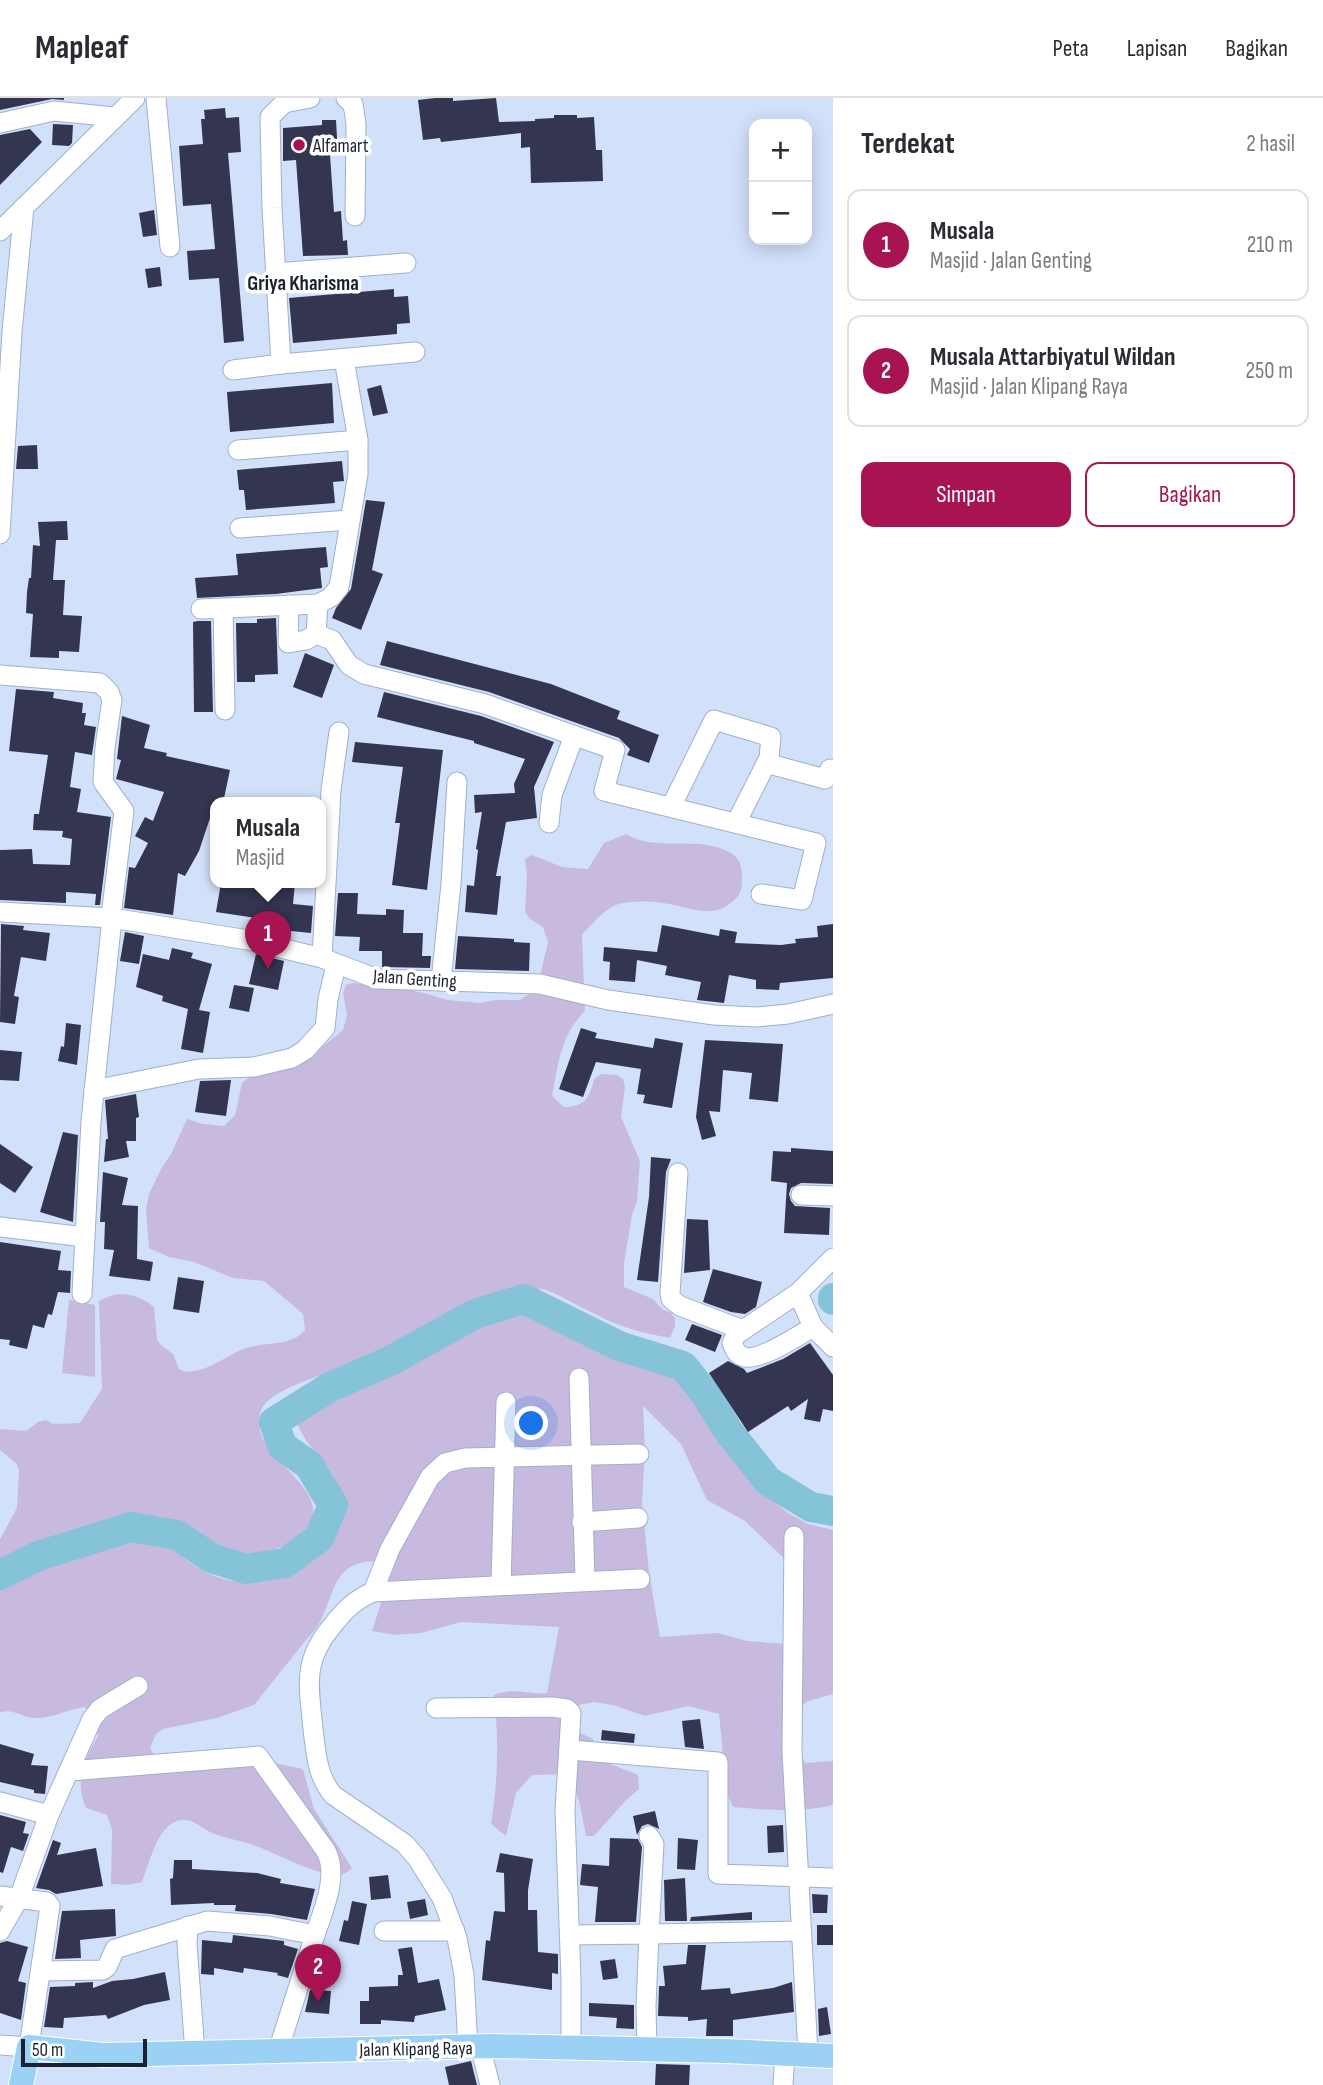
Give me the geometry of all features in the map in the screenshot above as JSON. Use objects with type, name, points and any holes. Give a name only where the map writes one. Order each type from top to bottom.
[{"type":"main road","name":"Jalan Klipang Raya","points":[[29,2047],[103,2055],[474,2047],[647,2049],[833,2056]]},
{"type":"main road","points":[[21,2085],[29,2047]]},
{"type":"street","points":[[0,232],[135,98]]},
{"type":"street","points":[[156,98],[170,247]]},
{"type":"street","points":[[281,364],[270,117],[284,103],[310,98]]},
{"type":"street","points":[[346,98],[353,104],[356,124],[355,216]]},
{"type":"street","points":[[0,122],[54,111],[115,117]]},
{"type":"street","points":[[0,534],[12,332],[24,207]]},
{"type":"street","points":[[275,273],[406,263]]},
{"type":"street","points":[[233,370],[415,352]]},
{"type":"street","points":[[201,609],[318,604],[331,597],[339,587],[358,474],[358,440],[344,359]]},
{"type":"street","points":[[238,450],[358,440]]},
{"type":"street","points":[[240,528],[350,520]]},
{"type":"street","points":[[316,634],[318,604]]},
{"type":"street","points":[[289,605],[288,643],[306,640],[316,634]]},
{"type":"street","points":[[223,608],[225,710]]},
{"type":"street","points":[[316,634],[332,640],[349,666],[364,674],[485,704],[615,750],[604,791],[816,843],[802,900],[761,894]]},
{"type":"street","points":[[0,675],[100,683],[110,692],[112,700],[103,782],[124,811],[94,1090],[82,1294]]},
{"type":"street","points":[[671,807],[714,720],[771,737],[769,758],[736,823]]},
{"type":"street","points":[[94,1090],[199,1069],[254,1067],[292,1058],[305,1050],[325,1028],[329,961],[331,790],[340,732]]},
{"type":"street","points":[[549,822],[552,795],[574,736]]},
{"type":"street","points":[[766,763],[825,779],[830,769]]},
{"type":"street","points":[[441,981],[452,884],[457,782]]},
{"type":"street","name":"Jalan Genting","points":[[0,912],[113,918],[248,940],[329,961],[377,979],[540,984],[608,1000],[714,1015],[757,1017],[789,1014],[833,1004]]},
{"type":"street","points":[[678,1173],[671,1300],[743,1330]]},
{"type":"street","points":[[801,1195],[833,1196]]},
{"type":"street","points":[[0,1227],[85,1237]]},
{"type":"street","points":[[813,1327],[749,1358],[735,1351],[732,1343],[736,1335],[798,1293],[833,1258]]},
{"type":"street","points":[[798,1293],[813,1327],[833,1347]]},
{"type":"street","points":[[579,1378],[585,1580]]},
{"type":"street","points":[[502,1585],[506,1402]]},
{"type":"street","points":[[373,1592],[390,1549],[426,1483],[445,1462],[465,1458],[639,1454]]},
{"type":"street","points":[[583,1522],[638,1518]]},
{"type":"street","points":[[783,2085],[796,2054],[801,1931],[792,1751],[794,1536]]},
{"type":"street","points":[[490,2085],[474,2047],[455,1931],[442,1898],[405,1844],[333,1795],[325,1785],[320,1771],[312,1718],[310,1662],[316,1646],[342,1613],[357,1600],[373,1592],[640,1579]]},
{"type":"street","points":[[0,1931],[10,1897],[92,1720],[100,1709],[138,1686]]},
{"type":"street","points":[[436,1708],[552,1707],[566,1709],[572,1716],[565,1810],[571,2048]]},
{"type":"street","points":[[570,1750],[718,1762],[718,1873],[833,1878]]},
{"type":"street","points":[[69,1771],[258,1756],[326,1851],[332,1864],[328,1893],[278,2051]]},
{"type":"street","points":[[0,1802],[49,1815]]},
{"type":"street","points":[[647,2049],[646,2006],[654,1844],[649,1836]]},
{"type":"street","points":[[10,1897],[47,1902],[49,1905],[29,2047]]},
{"type":"street","points":[[41,1971],[103,1970],[115,1949],[207,1921],[270,1926],[315,1936]]},
{"type":"street","points":[[188,1926],[195,2053]]},
{"type":"street","points":[[384,1931],[455,1931]]},
{"type":"street","points":[[570,1935],[801,1931]]},
{"type":"street","name":"Jalan Klipang Raya","points":[[0,2045],[29,2047]]},
{"type":"shaded area","points":[[626,834],[649,842],[701,844],[725,850],[738,859],[742,874],[739,895],[721,909],[704,911],[657,902],[624,903],[609,909],[582,934],[585,1011],[566,1040],[552,1096],[564,1107],[577,1105],[585,1100],[594,1079],[601,1074],[617,1075],[623,1079],[625,1087],[621,1117],[640,1161],[637,1201],[624,1263],[624,1287],[653,1299],[663,1310],[670,1312],[675,1318],[675,1326],[670,1338],[617,1324],[542,1289],[499,1296],[477,1303],[436,1320],[357,1362],[289,1388],[267,1402],[260,1417],[262,1437],[305,1490],[312,1503],[313,1517],[304,1531],[285,1545],[265,1552],[247,1554],[213,1545],[162,1524],[123,1521],[69,1535],[0,1566],[0,1539],[17,1508],[19,1470],[16,1463],[0,1450],[0,1429],[26,1431],[38,1422],[46,1420],[53,1424],[80,1423],[102,1389],[99,1301],[113,1295],[127,1294],[141,1298],[154,1307],[157,1339],[173,1354],[179,1369],[186,1372],[208,1367],[248,1348],[295,1338],[305,1330],[303,1314],[264,1281],[233,1278],[149,1248],[146,1209],[149,1194],[187,1119],[224,1126],[235,1115],[242,1083],[248,1078],[300,1065],[343,1030],[347,1015],[343,993],[346,985],[353,983],[393,987],[447,1000],[480,1003],[520,1000],[537,989],[548,942],[543,927],[530,919],[525,912],[525,859],[532,855],[562,867],[588,869],[604,843]]},
{"type":"shaded area","points":[[69,1300],[95,1305],[95,1377],[62,1373]]},
{"type":"shaded area","points":[[517,1312],[533,1314],[564,1326],[585,1341],[623,1359],[670,1369],[704,1407],[723,1449],[749,1473],[762,1492],[788,1513],[808,1524],[833,1530],[833,1694],[806,1702],[800,1708],[797,1747],[805,1763],[833,1761],[833,1805],[796,1810],[733,1807],[727,1794],[719,1714],[688,1706],[645,1716],[613,1705],[594,1702],[579,1705],[574,1730],[593,1739],[595,1755],[638,1775],[639,1789],[594,1836],[586,1836],[571,1774],[532,1775],[516,1793],[506,1836],[491,1824],[497,1760],[494,1695],[514,1691],[547,1693],[559,1627],[461,1622],[421,1633],[395,1635],[372,1631],[394,1563],[370,1562],[354,1565],[343,1574],[335,1585],[317,1627],[254,1705],[217,1718],[163,1729],[156,1734],[150,1748],[164,1770],[274,1763],[303,1769],[314,1809],[352,1868],[340,1875],[328,1874],[256,1846],[215,1834],[194,1822],[184,1820],[165,1829],[153,1851],[142,1882],[111,1884],[112,1830],[107,1815],[86,1808],[82,1798],[82,1770],[98,1736],[85,1707],[41,1718],[0,1712],[0,1582],[135,1537],[167,1538],[183,1557],[203,1571],[225,1579],[249,1582],[272,1580],[294,1572],[314,1558],[329,1538],[338,1493],[330,1470],[307,1442],[294,1418],[299,1412],[395,1367],[477,1324]],"holes":[[[643,1406],[681,1444],[707,1500],[745,1521],[794,1568],[786,1644],[747,1641],[718,1633],[660,1637],[649,1572],[642,1502],[645,1451]]]},
{"type":"building","points":[[0,98],[64,98],[64,100],[52,99],[0,110]]},
{"type":"building","points":[[453,98],[453,101],[496,98],[499,122],[535,121],[554,118],[554,115],[594,117],[596,150],[602,150],[603,181],[531,183],[530,147],[521,148],[521,133],[441,142],[440,138],[423,140],[418,100]]},
{"type":"building","points":[[225,108],[226,118],[239,117],[241,152],[228,153],[244,341],[224,343],[219,278],[189,280],[187,251],[215,249],[211,204],[183,206],[179,146],[203,144],[201,119],[205,119],[204,110]]},
{"type":"building","points":[[322,120],[336,120],[338,155],[330,155],[334,212],[341,211],[343,241],[347,240],[348,255],[303,256],[296,160],[283,161],[283,128],[322,125]]},
{"type":"building","points":[[53,124],[73,125],[72,143],[69,146],[52,145]]},
{"type":"building","points":[[30,129],[42,142],[0,185],[0,135]]},
{"type":"building","points":[[154,210],[157,235],[143,237],[139,213]]},
{"type":"building","points":[[160,267],[162,286],[148,288],[145,269]]},
{"type":"building","points":[[394,289],[394,297],[408,296],[410,323],[397,324],[397,334],[293,343],[289,298]]},
{"type":"building","points":[[332,383],[334,423],[230,432],[227,392]]},
{"type":"building","points":[[381,385],[388,413],[373,416],[367,389]]},
{"type":"building","points":[[37,445],[38,469],[16,469],[18,446]]},
{"type":"building","points":[[342,461],[344,481],[333,482],[335,503],[246,510],[244,490],[239,490],[237,470]]},
{"type":"building","points":[[366,500],[385,502],[372,570],[383,574],[361,630],[332,618],[336,608],[351,589]]},
{"type":"building","points":[[67,521],[68,540],[56,540],[53,580],[65,580],[63,615],[82,616],[79,652],[59,651],[59,658],[30,657],[33,614],[26,613],[27,592],[31,578],[33,545],[40,546],[38,522]]},
{"type":"building","points":[[326,547],[328,567],[320,568],[322,588],[276,594],[197,598],[195,578],[238,575],[236,554]]},
{"type":"building","points":[[276,618],[278,674],[255,675],[255,682],[237,682],[236,623],[257,623],[257,619]]},
{"type":"building","points":[[211,621],[213,712],[194,712],[193,622]]},
{"type":"building","points":[[387,641],[551,684],[620,711],[617,719],[659,735],[649,763],[627,755],[630,749],[619,738],[489,692],[380,665]]},
{"type":"building","points":[[305,653],[334,665],[322,698],[293,687]]},
{"type":"building","points":[[16,689],[54,692],[53,698],[83,703],[82,713],[86,713],[84,725],[96,727],[92,755],[75,752],[70,787],[81,789],[77,812],[111,817],[100,905],[95,905],[96,894],[66,892],[66,903],[0,900],[0,850],[32,849],[33,864],[70,865],[72,839],[62,837],[63,831],[33,830],[34,814],[39,814],[48,755],[9,751]]},
{"type":"building","points":[[384,692],[481,716],[554,742],[534,787],[537,818],[506,822],[496,876],[501,876],[497,915],[465,912],[467,885],[474,886],[482,812],[475,813],[474,795],[515,793],[514,784],[525,759],[474,741],[377,717]]},
{"type":"building","points":[[122,716],[150,725],[144,748],[167,753],[166,756],[230,770],[224,797],[210,797],[210,818],[199,851],[185,876],[178,873],[173,915],[124,908],[129,867],[135,868],[148,843],[135,836],[145,817],[153,821],[164,792],[116,779],[121,760],[117,759]]},
{"type":"building","points":[[355,742],[443,750],[427,890],[392,885],[400,823],[395,823],[403,767],[352,762]]},
{"type":"building","points":[[220,888],[295,888],[293,904],[313,906],[311,933],[291,931],[289,937],[254,929],[256,918],[216,912]]},
{"type":"building","points":[[338,893],[358,893],[357,914],[386,915],[386,909],[404,910],[403,933],[423,933],[422,956],[431,956],[430,968],[382,967],[382,951],[359,951],[360,937],[335,936]]},
{"type":"building","points":[[1,924],[24,926],[23,930],[50,933],[46,961],[21,957],[14,996],[19,997],[15,1024],[0,1022]]},
{"type":"building","points":[[833,924],[833,978],[780,983],[779,990],[756,989],[756,980],[729,975],[724,1003],[697,1000],[701,982],[665,975],[667,966],[637,960],[635,982],[609,980],[610,962],[603,961],[604,947],[657,952],[662,925],[719,936],[720,929],[737,932],[735,943],[781,945],[796,943],[795,939],[818,937],[817,926]]},
{"type":"building","points":[[125,932],[144,936],[139,964],[120,961]]},
{"type":"building","points":[[458,936],[514,939],[514,942],[530,943],[529,971],[455,969]]},
{"type":"building","points":[[172,948],[193,953],[191,958],[212,964],[199,1010],[210,1012],[203,1053],[181,1049],[188,1009],[162,1001],[163,996],[136,987],[143,954],[169,960]]},
{"type":"building","points":[[256,954],[284,961],[278,990],[249,984]]},
{"type":"building","points":[[234,985],[254,988],[249,1012],[229,1008]]},
{"type":"building","points":[[66,1023],[81,1025],[77,1065],[58,1061],[61,1046],[64,1047]]},
{"type":"building","points":[[581,1028],[597,1033],[595,1038],[653,1048],[655,1038],[683,1043],[672,1108],[643,1103],[645,1095],[637,1094],[641,1069],[596,1062],[583,1097],[559,1089]]},
{"type":"building","points":[[705,1040],[783,1044],[778,1102],[749,1099],[752,1073],[723,1070],[720,1112],[709,1111],[716,1136],[702,1140],[696,1117]]},
{"type":"building","points":[[0,1050],[22,1052],[19,1081],[0,1080]]},
{"type":"building","points":[[231,1080],[226,1116],[195,1112],[200,1081]]},
{"type":"building","points":[[136,1094],[139,1117],[136,1118],[136,1141],[126,1141],[129,1157],[104,1162],[108,1139],[105,1100]]},
{"type":"building","points":[[63,1132],[78,1135],[73,1222],[40,1212]]},
{"type":"building","points":[[0,1144],[33,1167],[15,1193],[0,1183]]},
{"type":"building","points":[[791,1148],[833,1151],[833,1184],[801,1183],[791,1188],[789,1194],[795,1206],[830,1208],[829,1235],[784,1233],[787,1183],[771,1181],[773,1151],[791,1152]]},
{"type":"building","points":[[651,1157],[671,1159],[666,1172],[658,1282],[637,1280],[649,1197]]},
{"type":"building","points":[[103,1172],[128,1178],[122,1205],[138,1206],[137,1259],[153,1262],[150,1281],[109,1276],[114,1250],[104,1249],[105,1222],[100,1222]]},
{"type":"building","points":[[687,1219],[708,1220],[710,1270],[684,1273]]},
{"type":"building","points":[[0,1242],[61,1251],[58,1270],[71,1271],[70,1293],[58,1292],[52,1315],[48,1314],[44,1328],[33,1325],[27,1349],[9,1345],[10,1340],[0,1339]]},
{"type":"building","points":[[713,1269],[762,1282],[756,1307],[745,1314],[703,1302]]},
{"type":"building","points":[[178,1277],[204,1281],[199,1313],[173,1309]]},
{"type":"building","points":[[692,1324],[722,1335],[715,1352],[685,1340]]},
{"type":"building","points":[[810,1343],[833,1375],[833,1411],[823,1409],[820,1422],[804,1419],[808,1399],[791,1411],[788,1406],[748,1432],[709,1373],[728,1361],[747,1373],[783,1359]]},
{"type":"building","points":[[700,1719],[704,1749],[685,1747],[682,1721]]},
{"type":"building","points":[[602,1730],[635,1734],[634,1743],[601,1740]]},
{"type":"building","points":[[0,1744],[34,1754],[31,1765],[48,1766],[45,1794],[0,1782]]},
{"type":"building","points":[[655,1811],[659,1829],[648,1824],[642,1826],[637,1835],[633,1816]]},
{"type":"building","points":[[0,1815],[26,1822],[23,1833],[29,1834],[23,1851],[11,1847],[3,1873],[0,1872]]},
{"type":"building","points":[[783,1825],[784,1852],[768,1853],[767,1826]]},
{"type":"building","points":[[610,1838],[638,1839],[642,1847],[636,1922],[595,1922],[598,1887],[580,1885],[582,1864],[609,1866]]},
{"type":"building","points":[[678,1838],[698,1840],[695,1870],[677,1869]]},
{"type":"building","points":[[53,1840],[61,1843],[57,1855],[96,1848],[103,1886],[56,1894],[36,1888]]},
{"type":"building","points":[[500,1853],[533,1859],[528,1910],[537,1910],[538,1952],[558,1954],[558,1974],[552,1973],[552,1990],[482,1980],[486,1940],[490,1941],[494,1911],[505,1912],[504,1873],[496,1872]]},
{"type":"building","points":[[174,1860],[192,1860],[192,1869],[257,1873],[281,1879],[280,1883],[315,1889],[307,1920],[235,1911],[236,1905],[171,1905],[170,1879],[173,1878]]},
{"type":"building","points":[[388,1875],[391,1898],[371,1900],[369,1877]]},
{"type":"building","points":[[685,1878],[687,1921],[665,1921],[664,1880]]},
{"type":"building","points":[[812,1894],[828,1895],[827,1913],[813,1913]]},
{"type":"building","points":[[425,1899],[428,1915],[410,1919],[407,1902]]},
{"type":"building","points":[[352,1901],[367,1904],[359,1945],[339,1941],[344,1920],[348,1921]]},
{"type":"building","points":[[115,1909],[116,1936],[80,1940],[81,1958],[55,1959],[62,1911]]},
{"type":"building","points":[[752,1912],[752,1920],[690,1921],[691,1917]]},
{"type":"building","points":[[817,1925],[833,1925],[833,1945],[817,1945]]},
{"type":"building","points":[[233,1935],[284,1941],[284,1945],[298,1949],[288,1978],[277,1975],[278,1973],[244,1968],[243,1973],[214,1968],[214,1975],[201,1974],[202,1940],[232,1943]]},
{"type":"building","points":[[7,1941],[28,1947],[18,1981],[26,1983],[21,2020],[0,2013],[0,1943]]},
{"type":"building","points":[[688,1945],[706,1945],[701,1990],[730,1988],[731,1994],[773,1988],[792,1982],[794,2012],[733,2020],[733,2036],[706,2036],[707,2019],[688,2021],[688,2017],[658,2016],[659,1986],[665,1986],[663,1966],[686,1964]]},
{"type":"building","points":[[412,1947],[418,1983],[439,1979],[446,2010],[415,2016],[414,2022],[381,2020],[381,2024],[360,2024],[360,2001],[369,2001],[369,1987],[398,1986],[398,1975],[403,1975],[398,1949]]},
{"type":"building","points":[[615,1959],[618,1978],[603,1980],[600,1961]]},
{"type":"building","points":[[165,1972],[170,2000],[144,2005],[108,2019],[106,2015],[64,2018],[63,2028],[44,2027],[50,1987],[93,1982],[93,1988],[112,1981]]},
{"type":"building","points":[[310,1990],[331,1991],[329,2014],[305,2012]]},
{"type":"building","points":[[589,2003],[634,2005],[634,2029],[616,2028],[617,2018],[589,2016]]},
{"type":"building","points":[[827,2007],[831,2034],[819,2036],[818,2009]]},
{"type":"building","points":[[471,2061],[477,2085],[449,2085],[445,2067]]},
{"type":"building","points":[[656,2064],[690,2065],[689,2085],[655,2085]]},
{"type":"waterway","points":[[0,1575],[38,1556],[131,1527],[177,1535],[211,1558],[246,1569],[285,1563],[319,1538],[333,1505],[309,1465],[282,1446],[274,1422],[330,1387],[390,1361],[475,1314],[524,1299],[619,1346],[683,1366],[704,1392],[729,1432],[768,1481],[811,1507],[833,1511]]},
{"type":"place","name":"Alfamart","points":[[299,145]]},
{"type":"place","name":"Musala","points":[[268,969]]},
{"type":"place","name":"Musala Attarbiyatul Wildan","points":[[318,2002]]},
{"type":"district","name":"Griya Kharisma","points":[[303,283]]}]
